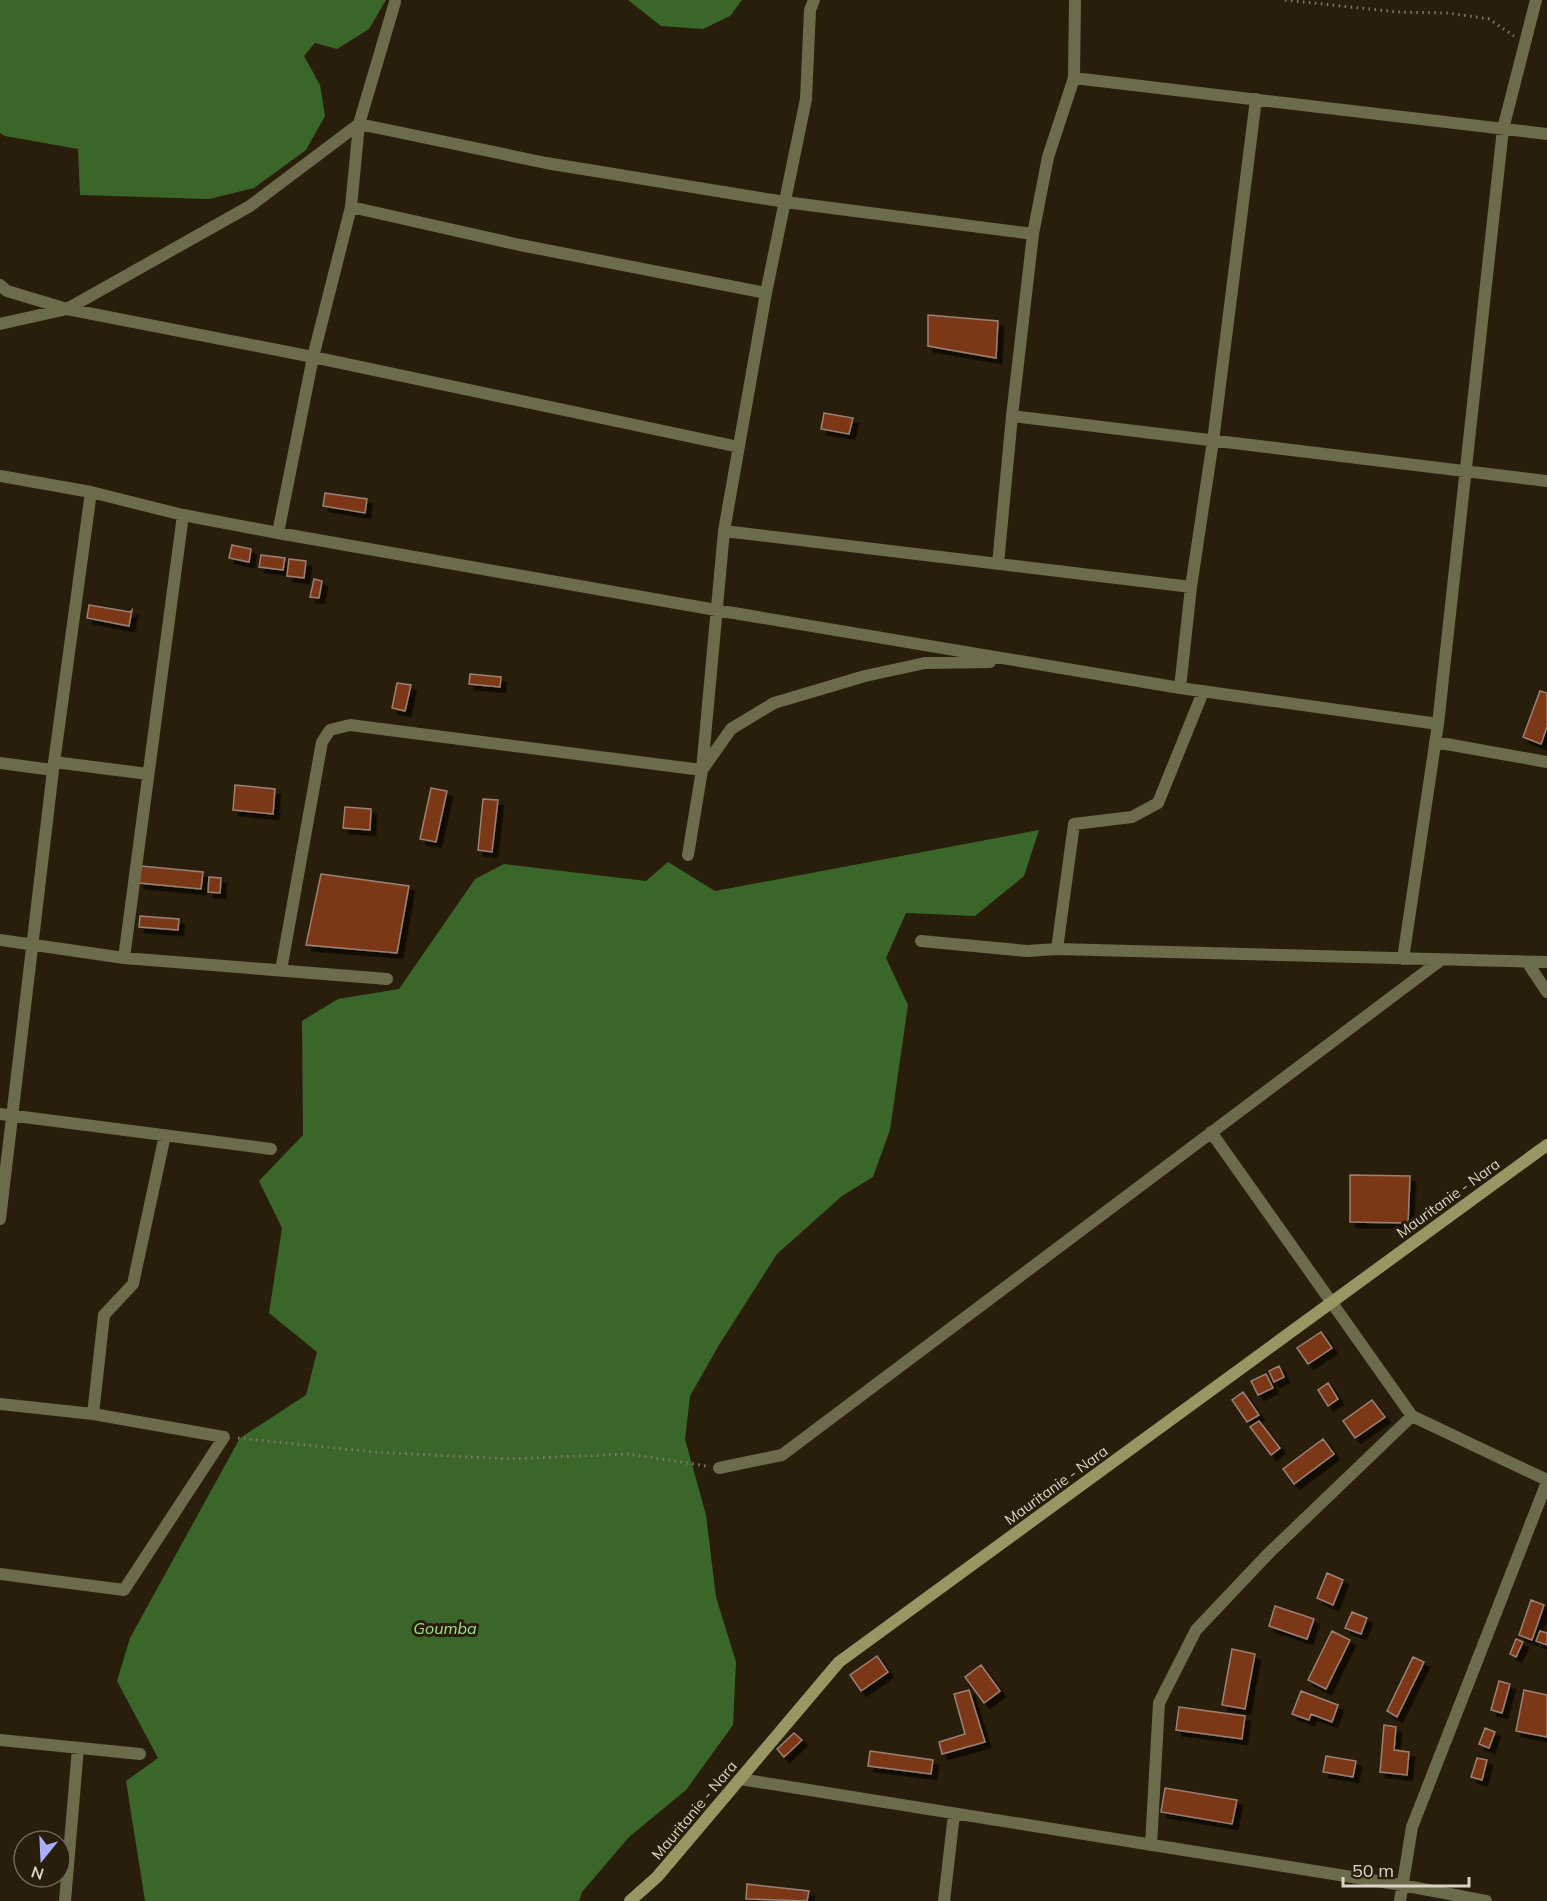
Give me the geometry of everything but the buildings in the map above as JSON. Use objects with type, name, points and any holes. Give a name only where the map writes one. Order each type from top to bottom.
[{"type":"main road","name":"Mauritanie - Nara","points":[[630,1901],[657,1877],[838,1662],[1547,1145]]},
{"type":"street","points":[[688,855],[702,770],[724,531],[766,292],[806,99],[810,10],[814,0]]},
{"type":"street","points":[[998,564],[1033,234],[1048,157],[1074,78],[1075,0]]},
{"type":"street","points":[[1403,960],[1438,724],[1503,129],[1536,0]]},
{"type":"street","points":[[278,534],[313,357],[351,207],[359,124],[395,2]]},
{"type":"street","points":[[1074,78],[1547,134]]},
{"type":"street","points":[[1180,688],[1191,587],[1213,441],[1256,99]]},
{"type":"street","points":[[0,324],[67,309],[250,206],[359,124],[546,163],[785,202],[1033,234]]},
{"type":"street","points":[[351,207],[520,245],[766,292]]},
{"type":"street","points":[[0,285],[7,291],[67,309],[313,357],[739,447]]},
{"type":"street","points":[[1012,416],[1547,481]]},
{"type":"street","points":[[0,476],[91,492],[278,534],[716,610],[1203,692],[1438,724]]},
{"type":"street","points":[[0,1219],[5,1115],[34,945],[54,766],[91,492]]},
{"type":"street","points":[[124,958],[183,514]]},
{"type":"street","points":[[724,531],[1191,587]]},
{"type":"street","points":[[702,770],[731,729],[774,703],[865,676],[925,663],[1025,662]]},
{"type":"street","points":[[1057,949],[1074,824],[1132,817],[1158,803],[1203,692]]},
{"type":"street","points":[[281,970],[322,742],[330,730],[350,725],[702,770]]},
{"type":"street","points":[[1435,741],[1547,762]]},
{"type":"street","points":[[0,763],[148,774]]},
{"type":"street","points":[[0,940],[124,958],[387,979]]},
{"type":"street","points":[[921,941],[1027,951],[1057,949],[1403,960],[1547,962]]},
{"type":"street","points":[[719,1468],[782,1455],[1441,960]]},
{"type":"street","points":[[1527,962],[1547,992]]},
{"type":"street","points":[[5,1115],[271,1149]]},
{"type":"street","points":[[1211,1132],[1412,1416],[1547,1481],[1412,1827],[1400,1901]]},
{"type":"street","points":[[93,1414],[104,1315],[133,1284],[165,1135]]},
{"type":"street","points":[[0,1404],[93,1414],[224,1437],[124,1590],[0,1574]]},
{"type":"street","points":[[1151,1845],[1159,1703],[1196,1630],[1269,1553],[1412,1416]]},
{"type":"street","points":[[0,1740],[140,1754]]},
{"type":"street","points":[[65,1901],[78,1748]]},
{"type":"street","points":[[740,1779],[1402,1885],[1486,1901]]},
{"type":"street","points":[[944,1901],[954,1814]]},
{"type":"path","points":[[1285,0],[1397,12],[1448,13],[1489,19],[1525,43]]},
{"type":"path","points":[[224,1437],[374,1452],[510,1459],[629,1454],[719,1468]]},
{"type":"water","points":[[0,0],[386,0],[369,29],[337,49],[315,43],[304,56],[320,85],[325,116],[306,150],[254,188],[209,199],[80,195],[78,149],[5,136],[0,133]]},
{"type":"water","points":[[628,0],[742,0],[730,16],[703,29],[661,26]]},
{"type":"water","name":"Goumba","points":[[1039,830],[1024,876],[975,916],[906,913],[886,958],[908,1005],[890,1130],[873,1177],[842,1196],[777,1254],[719,1345],[690,1396],[685,1439],[706,1515],[716,1597],[736,1662],[733,1725],[686,1790],[629,1837],[582,1892],[579,1901],[145,1901],[126,1781],[158,1758],[117,1681],[130,1638],[240,1438],[306,1395],[317,1352],[269,1313],[282,1228],[259,1181],[303,1135],[302,1021],[338,999],[399,989],[475,879],[504,864],[646,881],[668,862],[715,891]]}]
